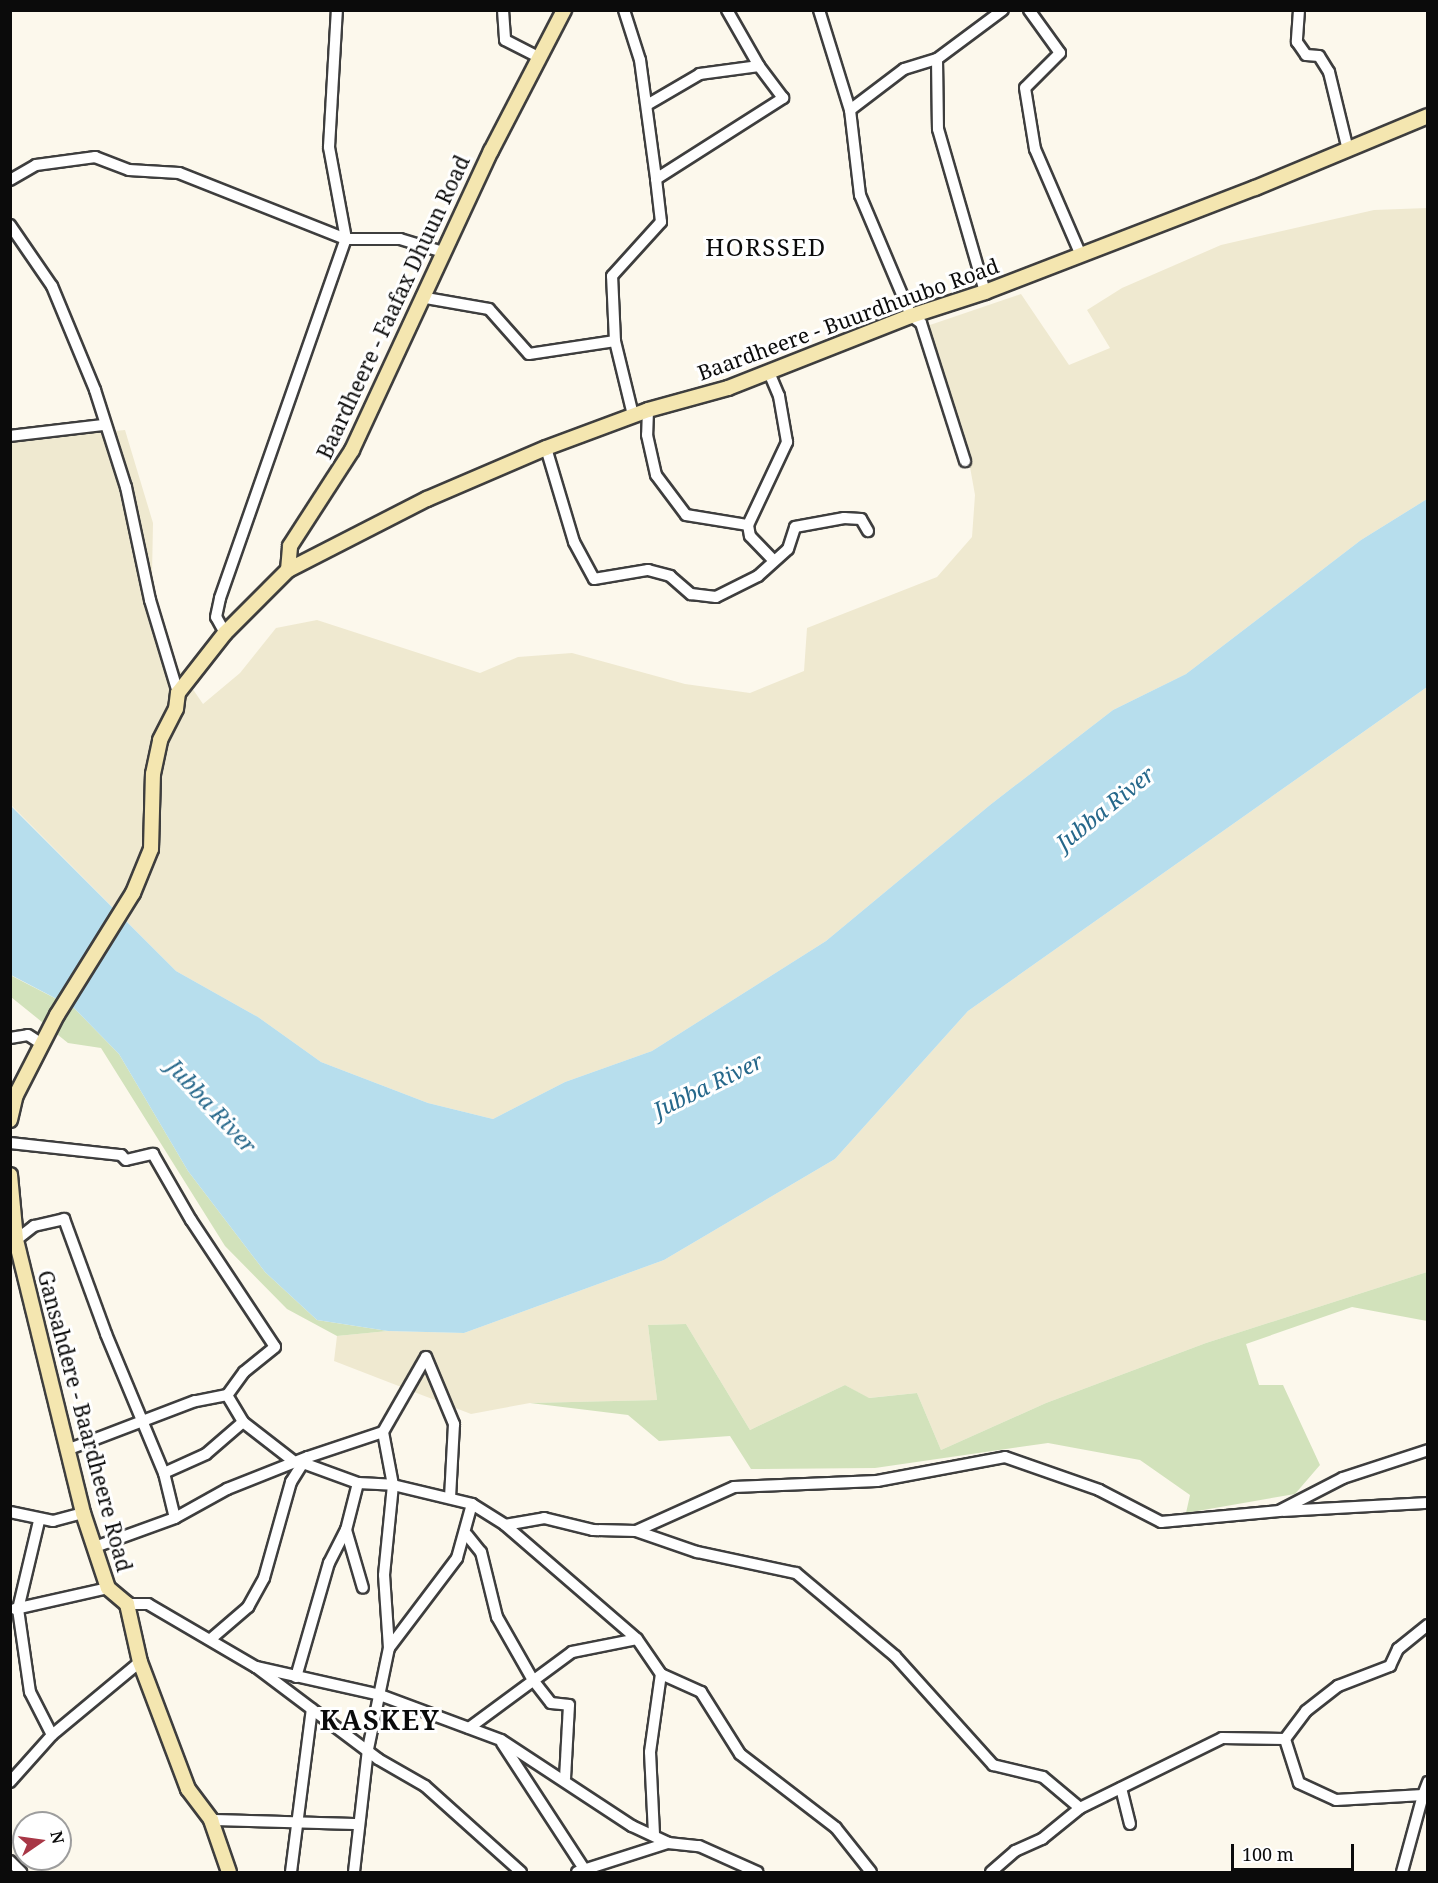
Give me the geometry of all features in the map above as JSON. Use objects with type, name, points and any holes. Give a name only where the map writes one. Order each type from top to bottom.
[{"type":"main road","name":"Baardheere - Faafax Dhuun Road","points":[[288,570],[291,546],[352,450],[426,298],[442,252],[537,56],[564,10]]},
{"type":"main road","name":"Baardheere - Buurdhuubo Road","points":[[288,570],[427,499],[546,448],[633,415],[769,372],[911,316],[986,292],[1080,253],[1348,150],[1428,116]]},
{"type":"main road","points":[[10,1120],[13,1094],[57,1015],[133,892],[151,849],[153,774],[160,740],[176,709],[178,693],[225,633],[288,570]]},
{"type":"main road","points":[[10,1175],[13,1240]]},
{"type":"main road","name":"Gansahdere - Baardheere Road","points":[[13,1240],[83,1513],[108,1588],[127,1604]]},
{"type":"main road","points":[[127,1604],[140,1662],[188,1790],[211,1820],[229,1872]]},
{"type":"street","points":[[225,633],[216,617],[220,598],[346,239],[329,147],[337,10]]},
{"type":"street","points":[[503,10],[505,40],[537,56]]},
{"type":"street","points":[[624,10],[647,105],[661,222],[612,276],[615,341],[633,415]]},
{"type":"street","points":[[656,179],[779,105],[783,98],[759,66],[727,10]]},
{"type":"street","points":[[819,10],[850,110],[860,195],[911,316],[921,323],[965,461]]},
{"type":"street","points":[[850,110],[904,69],[937,59],[1003,10]]},
{"type":"street","points":[[1029,10],[1060,53],[1025,88],[1035,149],[1080,253]]},
{"type":"street","points":[[1299,10],[1297,42],[1306,55],[1319,57],[1329,72],[1348,150]]},
{"type":"street","points":[[937,59],[938,129],[986,292]]},
{"type":"street","points":[[647,105],[700,74],[759,66]]},
{"type":"street","points":[[10,180],[36,165],[95,157],[129,170],[179,173],[346,239],[400,239],[442,252]]},
{"type":"street","points":[[10,225],[52,286],[95,390],[126,487],[150,600],[178,693]]},
{"type":"street","points":[[426,298],[489,309],[529,354],[615,341]]},
{"type":"street","points":[[769,372],[779,396],[787,442],[748,525],[750,536],[773,560]]},
{"type":"street","points":[[648,410],[647,435],[656,475],[686,515],[748,525]]},
{"type":"street","points":[[10,436],[105,426]]},
{"type":"street","points":[[546,448],[571,532],[594,579],[648,570],[670,576],[691,594],[716,597],[758,576],[773,560],[788,549],[795,527],[844,518],[861,519],[868,531]]},
{"type":"street","points":[[10,1038],[28,1035],[42,1044]]},
{"type":"street","points":[[10,1143],[121,1155],[126,1160],[153,1154],[191,1220],[275,1347],[244,1372],[227,1395],[195,1401],[141,1424],[67,1450]]},
{"type":"street","points":[[13,1240],[34,1226],[64,1219],[141,1424],[164,1473],[175,1518]]},
{"type":"street","points":[[354,1872],[368,1749],[389,1648],[384,1575],[393,1485],[383,1432],[426,1357],[454,1424],[450,1498]]},
{"type":"street","points":[[227,1395],[243,1422],[301,1460],[358,1483],[393,1485],[472,1504],[506,1525],[637,1639],[662,1674],[701,1692],[740,1754],[836,1828],[871,1872]]},
{"type":"street","points":[[164,1473],[206,1455],[243,1422]]},
{"type":"street","points":[[95,1547],[175,1518],[301,1460],[383,1432]]},
{"type":"street","points":[[1279,1511],[1343,1478],[1428,1450]]},
{"type":"street","points":[[636,1532],[734,1487],[877,1481],[1005,1457],[1099,1490],[1161,1522],[1279,1511],[1428,1503]]},
{"type":"street","points":[[212,1638],[248,1607],[264,1578],[291,1482],[301,1460]]},
{"type":"street","points":[[296,1677],[329,1563],[346,1530],[358,1483]]},
{"type":"street","points":[[389,1648],[457,1558],[467,1535],[472,1504]]},
{"type":"street","points":[[10,1512],[39,1521],[68,1520],[83,1513]]},
{"type":"street","points":[[506,1525],[544,1518],[593,1530],[636,1532],[697,1552],[795,1574],[895,1656],[993,1765],[1043,1777],[1080,1808]]},
{"type":"street","points":[[39,1521],[14,1609],[30,1692],[52,1735]]},
{"type":"street","points":[[346,1530],[363,1588]]},
{"type":"street","points":[[467,1535],[481,1552],[497,1617],[533,1680],[551,1703],[569,1705],[565,1778]]},
{"type":"street","points":[[14,1609],[108,1588]]},
{"type":"street","points":[[127,1604],[148,1604],[212,1638],[256,1667],[469,1822],[521,1872]]},
{"type":"street","points":[[1285,1739],[1314,1705],[1338,1686],[1390,1666],[1398,1650],[1428,1625]]},
{"type":"street","points":[[469,1728],[572,1652],[637,1639]]},
{"type":"street","points":[[11,1780],[52,1735],[140,1662]]},
{"type":"street","points":[[256,1667],[380,1695],[501,1740],[565,1778],[632,1826],[654,1834],[668,1843]]},
{"type":"street","points":[[654,1834],[650,1752],[662,1674]]},
{"type":"street","points":[[291,1872],[312,1709]]},
{"type":"street","points":[[991,1872],[1014,1851],[1042,1839],[1080,1808],[1221,1738],[1285,1739]]},
{"type":"street","points":[[1285,1739],[1299,1783],[1336,1800],[1423,1794]]},
{"type":"street","points":[[501,1740],[582,1871],[668,1843],[699,1846],[738,1869],[757,1872]]},
{"type":"street","points":[[1402,1872],[1428,1782]]},
{"type":"street","points":[[1121,1788],[1130,1824]]},
{"type":"street","points":[[211,1820],[358,1824]]},
{"type":"street","points":[[10,1861],[21,1872]]},
{"type":"shaded area","points":[[1427,208],[1427,499],[1361,540],[1186,674],[1113,710],[990,805],[826,941],[652,1051],[565,1082],[493,1119],[428,1103],[321,1062],[258,1017],[176,971],[11,805],[10,441],[125,430],[153,523],[151,628],[203,704],[240,673],[276,628],[317,620],[480,673],[518,657],[572,653],[685,684],[750,693],[804,671],[807,628],[937,577],[972,537],[975,495],[965,439],[927,326],[1021,294],[1069,365],[1110,348],[1087,310],[1122,288],[1221,245],[1374,210]]},
{"type":"shaded area","points":[[1427,687],[1427,1272],[1206,1343],[1046,1403],[941,1450],[917,1393],[868,1398],[845,1385],[750,1430],[686,1324],[648,1325],[657,1400],[530,1403],[471,1414],[334,1361],[337,1336],[388,1331],[464,1333],[664,1260],[835,1159],[968,1011]]},
{"type":"green space","points":[[10,975],[74,1008],[119,1054],[188,1171],[265,1272],[317,1320],[388,1331],[337,1336],[287,1309],[225,1246],[101,1048],[68,1043],[11,997]]},
{"type":"green space","points":[[1427,1272],[1427,1321],[1352,1307],[1246,1344],[1259,1385],[1283,1385],[1320,1465],[1295,1494],[1186,1513],[1190,1495],[1140,1460],[1048,1443],[875,1468],[751,1469],[730,1436],[659,1441],[628,1415],[530,1403],[657,1400],[648,1325],[686,1324],[750,1430],[845,1385],[869,1398],[917,1393],[941,1450],[1046,1403],[1206,1343]]},
{"type":"water","name":"Jubba River","points":[[1427,499],[1427,687],[968,1011],[835,1159],[664,1260],[464,1333],[388,1331],[317,1320],[265,1272],[188,1171],[119,1054],[74,1008],[11,975],[10,805],[176,971],[258,1017],[321,1062],[428,1103],[493,1119],[565,1082],[652,1051],[826,941],[990,805],[1113,710],[1186,674],[1361,540]]},
{"type":"district","name":"HORSSED","points":[[766,247]]},
{"type":"district","name":"KASKEY","points":[[380,1720]]}]
